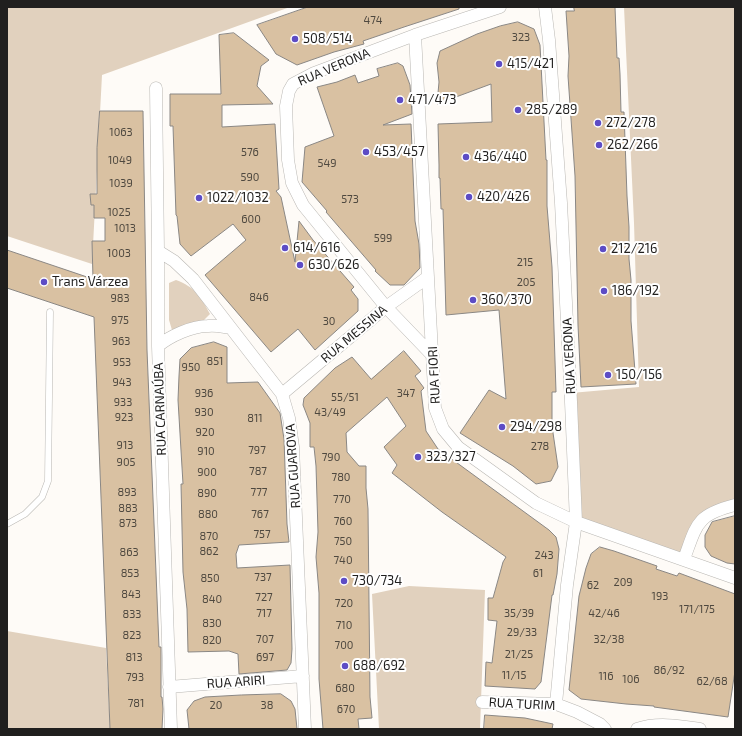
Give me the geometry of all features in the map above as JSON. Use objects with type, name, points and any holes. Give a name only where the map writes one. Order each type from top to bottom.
[{"type":"street","name":"RUA VERONA","points":[[433,356],[386,307],[303,205],[292,183],[288,160],[286,106],[289,91],[293,84],[314,73],[500,7]]},
{"type":"street","name":"RUA VERONA","points":[[545,7],[550,40],[561,203],[576,522],[567,585],[556,704]]},
{"type":"street","name":"RUA FIORI","points":[[415,36],[435,408],[442,429],[458,447],[536,503],[576,522],[735,578]]},
{"type":"street","name":"RUA CARNAÚBA","points":[[156,88],[158,346],[171,729]]},
{"type":"street","name":"RUA GUAROVA","points":[[158,251],[174,261],[193,279],[282,394],[289,418],[293,447],[305,729]]},
{"type":"street","name":"RUA MESSINA","points":[[282,394],[386,307],[428,277]]},
{"type":"street","points":[[158,346],[166,339],[179,333],[206,326],[231,328]]},
{"type":"street","points":[[684,559],[697,526],[703,518],[717,510],[735,505]]},
{"type":"street","name":"RUA ARIRI","points":[[169,687],[303,676]]},
{"type":"street","name":"RUA TURIM","points":[[482,702],[556,704],[577,712],[600,724],[605,729]]},
{"type":"street","points":[[637,729],[646,726],[674,726],[700,729]]},
{"type":"lane","points":[[7,524],[25,514],[42,497],[48,481],[50,312]]},
{"type":"shaded area","points":[[7,7],[290,7],[102,75],[92,264],[7,236]]},
{"type":"shaded area","points":[[624,7],[735,7],[735,505],[717,510],[693,535],[684,559],[576,522],[571,393],[639,387],[634,223]]},
{"type":"shaded area","points":[[176,280],[193,289],[197,293],[204,302],[210,314],[202,322],[172,330],[169,320],[169,283]]},
{"type":"shaded area","points":[[409,586],[485,590],[480,729],[379,729],[372,594]]},
{"type":"shaded area","points":[[7,631],[106,648],[110,729],[7,729]]},
{"type":"building","points":[[308,7],[459,7],[459,9],[363,41],[364,44],[334,52],[297,65],[276,54],[257,25]]},
{"type":"building","points":[[574,7],[615,7],[621,112],[624,112],[631,280],[631,321],[636,384],[581,387],[578,325],[575,176],[568,76],[569,56],[566,11],[574,11]]},
{"type":"building","points":[[518,22],[534,29],[540,45],[547,160],[547,206],[552,267],[556,392],[552,392],[552,426],[558,467],[551,481],[536,484],[513,466],[460,433],[489,390],[506,399],[499,310],[446,315],[443,209],[441,209],[439,178],[438,124],[492,122],[491,84],[437,104],[439,82],[437,63],[440,51],[477,34],[500,26]]},
{"type":"building","points":[[234,33],[269,60],[261,66],[257,86],[273,104],[222,105],[222,127],[275,124],[279,189],[276,191],[281,197],[295,262],[299,221],[313,240],[354,287],[351,290],[358,299],[358,311],[315,350],[298,329],[271,352],[205,275],[246,240],[233,224],[191,256],[180,244],[176,215],[173,126],[170,126],[170,94],[221,94],[219,35]]},
{"type":"building","points":[[398,63],[403,66],[410,85],[412,114],[383,125],[411,124],[415,221],[419,244],[420,268],[404,285],[390,285],[375,271],[376,270],[302,182],[305,147],[334,136],[317,87],[337,82],[355,75],[358,83],[379,76],[377,69]]},
{"type":"building","points":[[100,111],[143,111],[147,350],[159,647],[161,647],[161,697],[163,709],[162,729],[110,729],[94,317],[7,288],[7,250],[93,279],[92,241],[105,241],[105,218],[94,218],[94,205],[91,205],[90,194],[97,194],[97,148]]},
{"type":"building","points":[[214,342],[227,347],[227,383],[258,382],[280,413],[284,439],[289,542],[239,545],[236,554],[237,568],[290,565],[292,649],[291,663],[287,670],[239,674],[238,654],[229,651],[188,652],[187,609],[183,572],[181,484],[183,484],[178,400],[180,359],[191,348]]},
{"type":"building","points":[[404,351],[421,371],[415,376],[424,388],[421,391],[426,431],[438,449],[549,530],[556,537],[559,549],[557,574],[552,595],[541,682],[535,689],[485,686],[486,662],[492,663],[497,621],[488,620],[488,598],[493,598],[503,562],[506,557],[442,512],[392,473],[397,465],[384,447],[406,426],[387,397],[346,433],[347,452],[359,466],[366,466],[368,509],[370,697],[372,718],[358,719],[359,729],[323,729],[319,679],[319,593],[316,557],[318,532],[316,466],[314,447],[310,447],[310,423],[303,405],[304,398],[335,368],[352,357],[371,379]]},
{"type":"building","points":[[735,516],[735,564],[727,563],[711,556],[705,547],[705,535],[712,522]]},
{"type":"building","points":[[600,547],[657,566],[656,569],[677,576],[679,573],[735,594],[735,671],[728,717],[654,706],[581,699],[569,690],[579,596],[591,554]]},
{"type":"building","points":[[281,694],[291,701],[295,709],[297,729],[189,729],[187,710],[194,701],[205,697]]},
{"type":"building","points":[[485,715],[525,718],[553,724],[552,729],[484,729]]},
{"type":"place","name":"508/514","points":[[295,39]]},
{"type":"place","name":"415/421","points":[[499,64]]},
{"type":"place","name":"471/473","points":[[400,100]]},
{"type":"place","name":"285/289","points":[[518,110]]},
{"type":"place","name":"272/278","points":[[598,123]]},
{"type":"place","name":"262/266","points":[[599,145]]},
{"type":"place","name":"453/457","points":[[366,152]]},
{"type":"place","name":"436/440","points":[[466,157]]},
{"type":"place","name":"420/426","points":[[469,197]]},
{"type":"place","name":"1022/1032","points":[[199,198]]},
{"type":"place","name":"614/616","points":[[285,248]]},
{"type":"place","name":"212/216","points":[[603,249]]},
{"type":"place","name":"630/626","points":[[300,265]]},
{"type":"place","name":"Trans Várzea","points":[[44,282]]},
{"type":"place","name":"186/192","points":[[604,291]]},
{"type":"place","name":"360/370","points":[[473,300]]},
{"type":"place","name":"150/156","points":[[608,375]]},
{"type":"place","name":"294/298","points":[[502,427]]},
{"type":"place","name":"323/327","points":[[418,457]]},
{"type":"place","name":"730/734","points":[[344,581]]},
{"type":"place","name":"688/692","points":[[345,666]]}]
